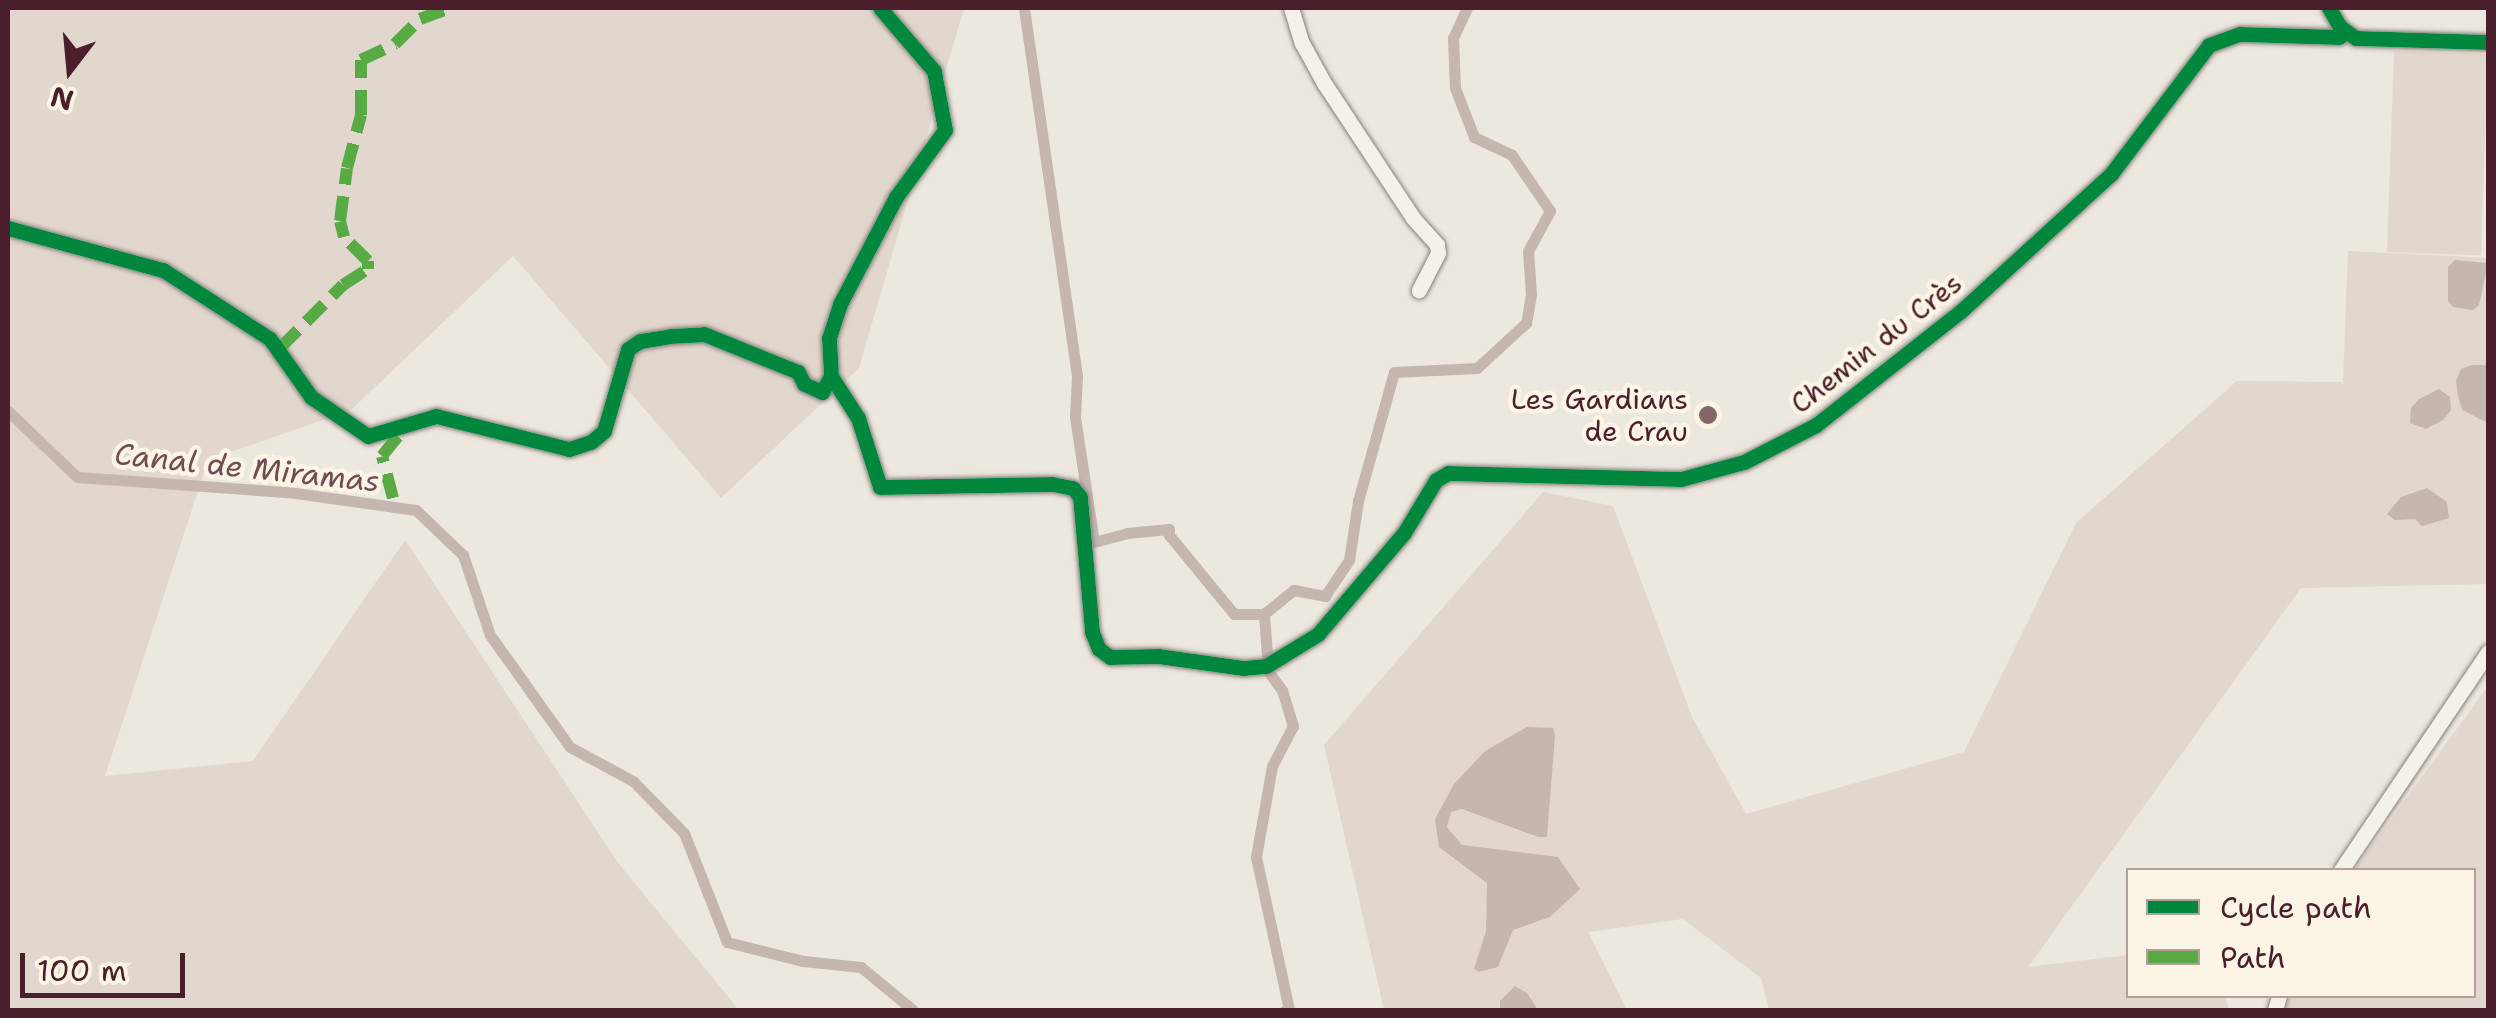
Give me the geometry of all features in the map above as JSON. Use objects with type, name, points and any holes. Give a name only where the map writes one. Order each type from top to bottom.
[{"type":"street","points":[[8,228],[163,270],[270,339],[311,397],[368,436],[436,416],[569,449],[592,442],[604,431],[628,349],[640,341],[670,336],[704,334],[798,372],[812,390],[822,392],[831,376],[829,338],[840,304],[896,197],[945,130],[934,72],[880,8]]},
{"type":"street","points":[[1291,8],[1302,43],[1324,83],[1403,205],[1437,245],[1438,253],[1419,290]]},
{"type":"street","points":[[2329,8],[2346,32],[2356,38],[2488,42]]},
{"type":"street","name":"Chemin du Crès","points":[[831,376],[858,418],[880,487],[1052,484],[1073,488],[1080,497],[1092,632],[1099,650],[1120,660],[1158,656],[1243,668],[1266,666],[1289,656],[1318,634],[1404,533],[1436,480],[1448,473],[1680,479],[1744,462],[1816,424],[1961,312],[2111,174],[2209,45],[2240,34],[2339,38],[2346,32]]},
{"type":"street","points":[[2342,868],[2488,652]]},
{"type":"shaded area","points":[[8,8],[964,8],[859,368],[721,498],[513,256],[351,410],[208,460],[105,776],[253,761],[405,540],[619,864],[739,1010],[8,1010]]},
{"type":"shaded area","points":[[2394,51],[2488,54],[2481,255],[2387,252]]},
{"type":"shaded area","points":[[2348,251],[2488,258],[2488,584],[2301,588],[2028,967],[2126,955],[2126,998],[2225,998],[2230,1010],[1769,1010],[1761,978],[1683,919],[1588,932],[1627,1010],[1384,1010],[1324,745],[1543,492],[1613,506],[1692,717],[1746,814],[1964,752],[2076,523],[2237,381],[2343,382]]},
{"type":"shaded area","points":[[2455,260],[2488,263],[2479,305],[2473,310],[2453,307],[2448,301],[2448,267]]},
{"type":"shaded area","points":[[2488,365],[2488,423],[2462,410],[2458,396],[2456,381],[2461,369]]},
{"type":"shaded area","points":[[2439,389],[2450,397],[2451,410],[2443,420],[2426,429],[2410,423],[2411,408]]},
{"type":"shaded area","points":[[2427,488],[2447,502],[2449,518],[2422,526],[2415,519],[2395,520],[2387,514],[2401,497]]},
{"type":"shaded area","points":[[2488,686],[2488,1010],[2285,1010],[2289,998],[2476,998],[2476,868],[2355,868]]},
{"type":"shaded area","points":[[1527,727],[1553,728],[1555,735],[1547,837],[1462,809],[1451,812],[1447,827],[1462,845],[1558,857],[1580,889],[1550,917],[1513,930],[1498,967],[1479,972],[1474,969],[1486,931],[1487,883],[1439,847],[1435,819],[1454,784],[1485,751]]},
{"type":"shaded area","points":[[1515,986],[1527,993],[1538,1010],[1500,1010],[1500,1001]]},
{"type":"waterway","points":[[1024,8],[1077,376],[1075,417],[1094,542],[1127,533],[1169,529],[1169,535],[1234,614],[1264,614]]},
{"type":"waterway","points":[[1267,655],[1264,614],[1294,590],[1325,596],[1349,560],[1358,501],[1394,372],[1477,368],[1526,323],[1531,294],[1528,251],[1550,211],[1512,155],[1474,137],[1455,88],[1453,38],[1467,8]]},
{"type":"waterway","name":"Canal de Miramas","points":[[8,411],[77,477],[288,492],[416,510],[463,555],[490,635],[570,747],[633,781],[684,833],[727,942],[803,961],[861,967],[913,1010]]},
{"type":"waterway","points":[[1268,671],[1282,690],[1293,726],[1272,766],[1256,857],[1289,1009],[1285,1010]]},
{"type":"marked path","points":[[280,348],[343,285],[368,269],[368,261],[344,237],[340,221],[347,168],[361,115],[361,60],[395,44],[420,19],[451,8]]},
{"type":"marked path","points":[[393,498],[382,456],[406,426]]},
{"type":"cycle path","points":[[8,228],[163,270],[270,339],[311,397],[368,436],[436,416],[569,449],[591,442],[604,431],[628,349],[640,341],[670,336],[704,334],[798,372],[804,384],[822,392],[831,376],[829,338],[840,304],[896,197],[945,130],[934,71],[880,8]]},
{"type":"cycle path","points":[[2329,8],[2340,27],[2356,38],[2488,42]]},
{"type":"cycle path","points":[[831,376],[858,418],[880,487],[1052,484],[1073,488],[1080,497],[1092,632],[1099,649],[1110,657],[1158,656],[1243,668],[1266,666],[1318,634],[1404,533],[1436,480],[1448,473],[1681,479],[1744,462],[1816,425],[1961,311],[2111,174],[2209,45],[2240,34],[2339,37],[2347,32]]},
{"type":"place","name":"Les Gardians de Crau","points":[[1708,415]]}]
